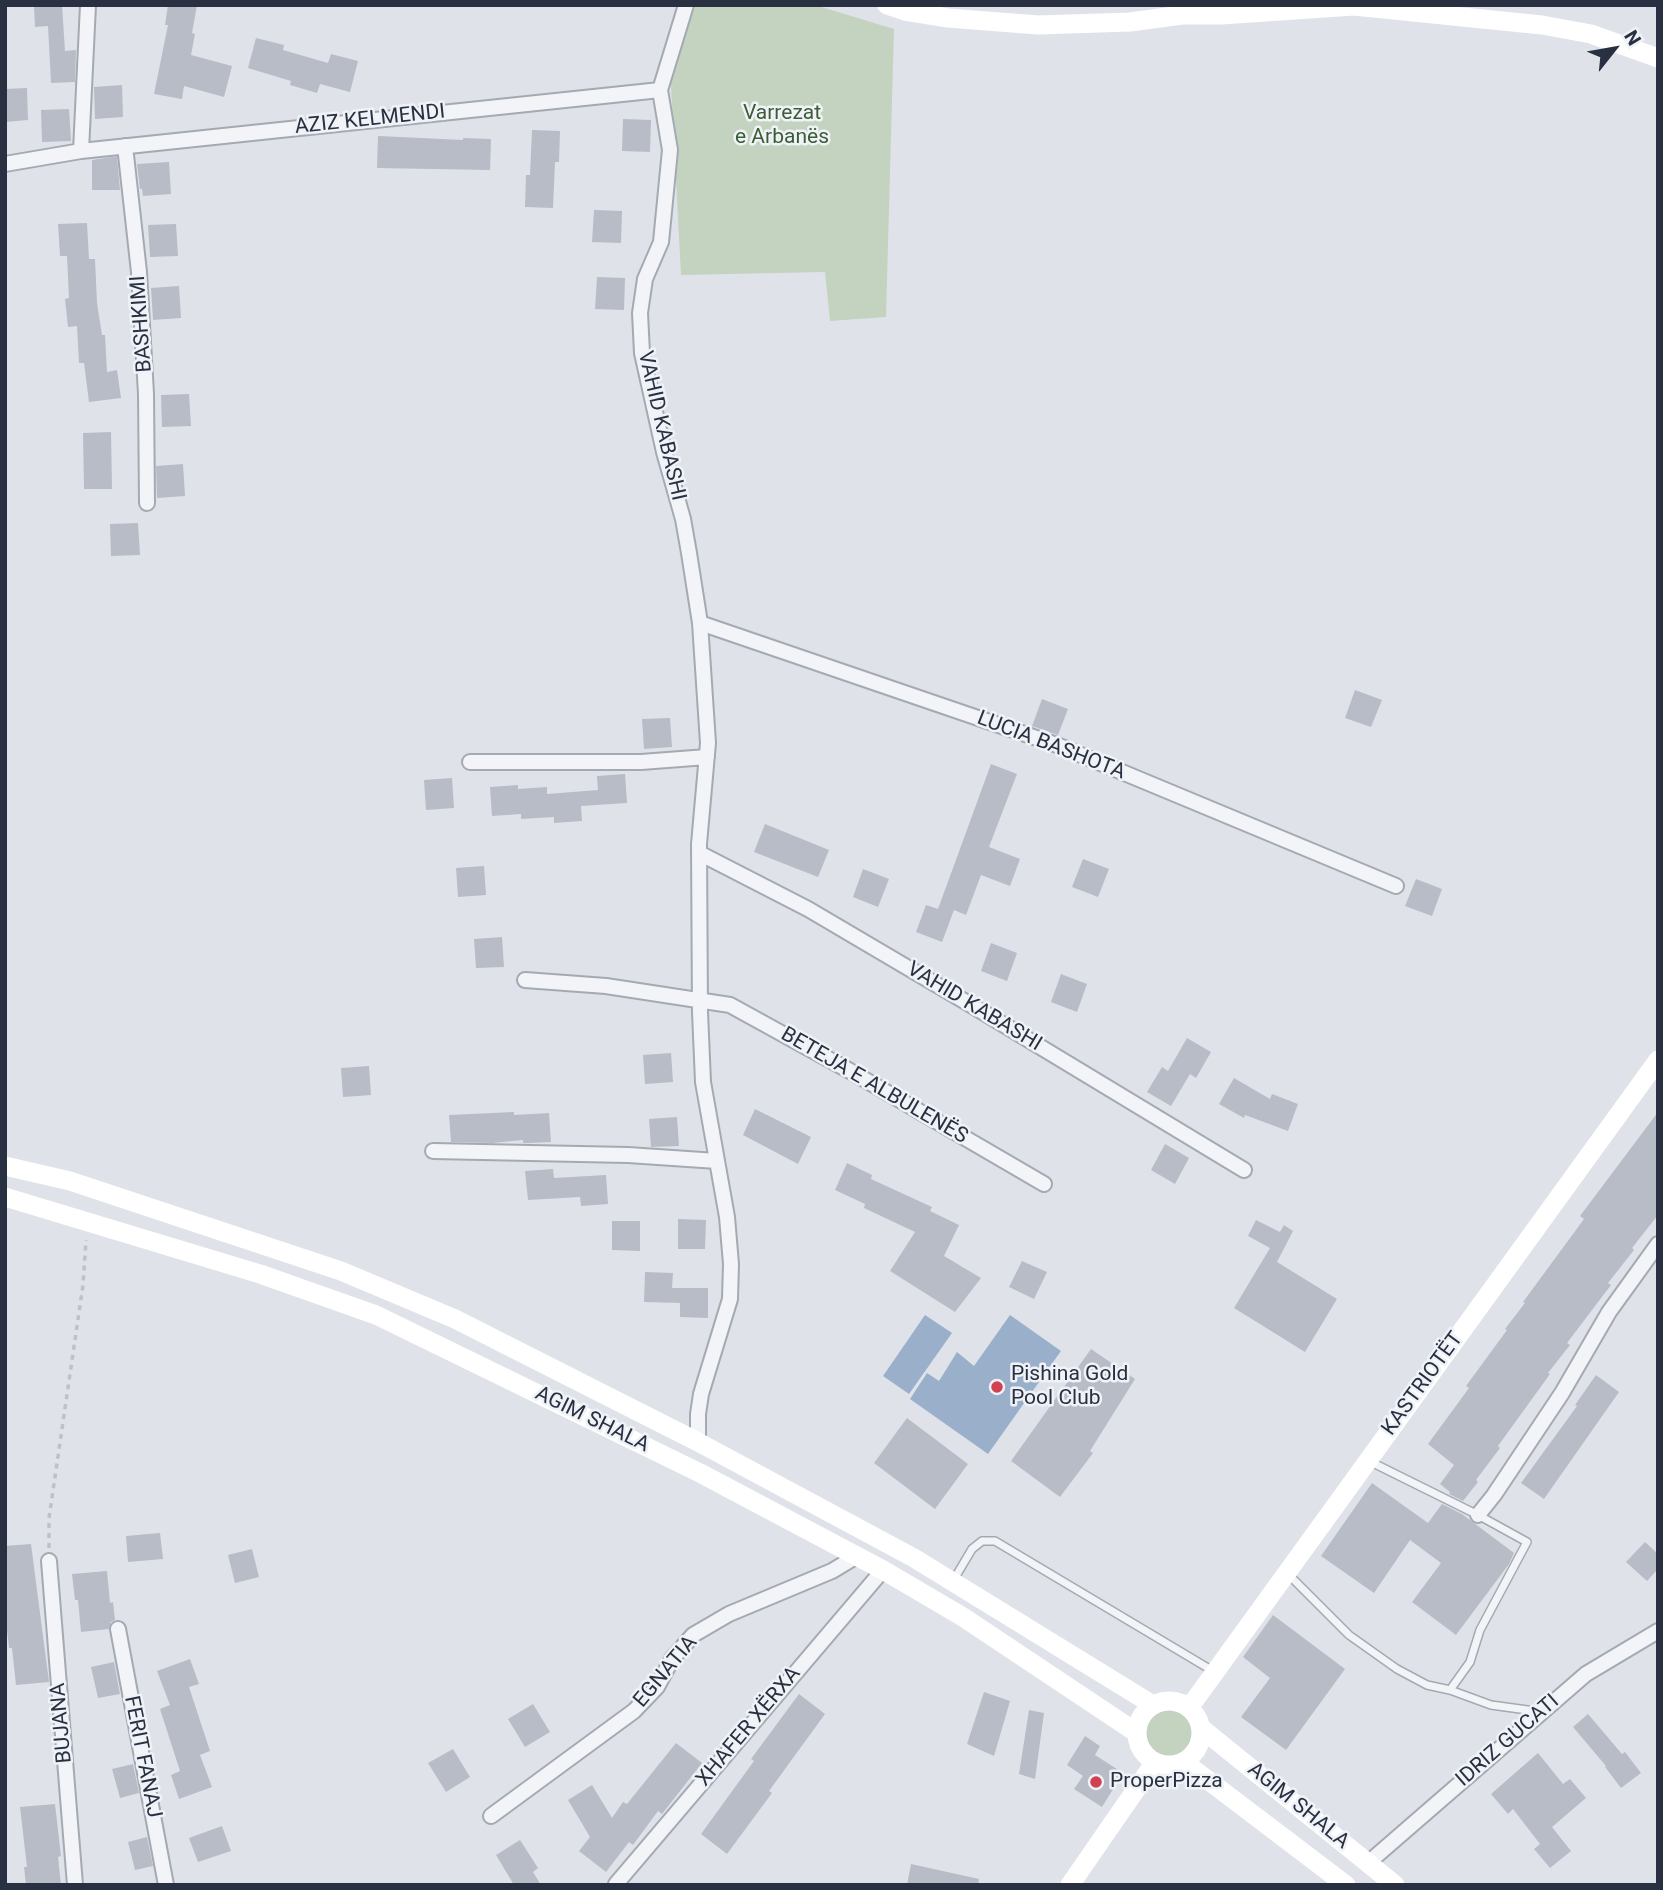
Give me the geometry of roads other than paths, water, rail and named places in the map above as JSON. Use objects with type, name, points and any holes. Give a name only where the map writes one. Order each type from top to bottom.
[{"type":"main road","points":[[887,5],[905,11],[948,18],[1038,25],[1130,22],[1183,10],[1221,15],[1354,6],[1507,14],[1542,25],[1591,34],[1658,58]]},
{"type":"main road","name":"KASTRIOTËT","points":[[1189,1708],[1658,1060]]},
{"type":"main road","name":"AGIM SHALA","points":[[5,1166],[70,1181],[341,1271],[455,1319],[698,1442],[914,1558],[1153,1705]]},
{"type":"main road","name":"AGIM SHALA","points":[[5,1197],[260,1274],[376,1315],[700,1473],[883,1570],[963,1617],[1137,1733],[1144,1755],[1155,1762]]},
{"type":"main road","points":[[1137,1733],[1142,1715],[1153,1705],[1170,1701],[1189,1708]]},
{"type":"main road","name":"AGIM SHALA","points":[[1189,1708],[1197,1716],[1201,1728],[1395,1885]]},
{"type":"main road","points":[[1070,1885],[1155,1762],[1163,1766],[1174,1766],[1185,1762],[1199,1747],[1201,1728]]},
{"type":"main road","name":"AGIM SHALA","points":[[1185,1762],[1346,1885]]},
{"type":"street","points":[[81,151],[88,5]]},
{"type":"street","name":"VAHID KABASHI","points":[[686,5],[660,90],[670,150],[660,242],[645,279],[640,313],[642,353],[664,452],[683,519],[700,623],[708,743],[699,853],[699,1000],[703,1082],[727,1217],[732,1264],[730,1299],[701,1394],[698,1442]]},
{"type":"street","name":"AZIZ KELMENDI","points":[[5,164],[125,146],[660,90]]},
{"type":"street","name":"BASHKIMI","points":[[125,146],[139,272],[146,394],[147,503]]},
{"type":"street","name":"LUCIA BASHOTA","points":[[700,623],[1057,745],[1396,886]]},
{"type":"street","points":[[470,762],[640,762],[707,757]]},
{"type":"street","name":"VAHID KABASHI","points":[[699,853],[808,909],[1244,1170]]},
{"type":"street","name":"BETEJA E ALBULENËS","points":[[525,980],[606,986],[730,1005],[850,1070],[1044,1184]]},
{"type":"street","points":[[433,1151],[628,1155],[717,1161]]},
{"type":"street","points":[[1478,1515],[1562,1393],[1609,1312],[1658,1244]]},
{"type":"street","name":"EGNATIA","points":[[491,1816],[634,1711],[657,1687],[672,1659],[693,1636],[729,1614],[832,1571],[857,1556]]},
{"type":"street","name":"BUJANA","points":[[49,1560],[75,1885]]},
{"type":"street","name":"XHAFER XËRXA","points":[[616,1884],[883,1570]]},
{"type":"street","name":"FERIT FANAJ","points":[[118,1629],[166,1885]]},
{"type":"street","name":"IDRIZ GUCATI","points":[[1368,1863],[1586,1674],[1658,1632]]},
{"type":"lane","points":[[1368,1461],[1527,1542],[1480,1630],[1470,1662],[1450,1690]]},
{"type":"lane","points":[[952,1581],[972,1549],[982,1541],[995,1541],[1215,1672]]},
{"type":"lane","points":[[1286,1573],[1349,1635],[1397,1669],[1427,1685],[1491,1705],[1542,1712]]},
{"type":"water","points":[[925,1315],[952,1333],[909,1394],[883,1376]]},
{"type":"water","name":"Pishina Gold Pool Club","points":[[1010,1315],[1061,1351],[988,1454],[910,1399],[927,1373],[939,1381],[957,1352],[974,1366]]},
{"type":"place","name":"Pishina Gold Pool Club","points":[[997,1387]]},
{"type":"place","name":"ProperPizza","points":[[1096,1782]]},
{"type":"park label","name":"Varrezat e Arbanës","points":[[782,126]]}]
